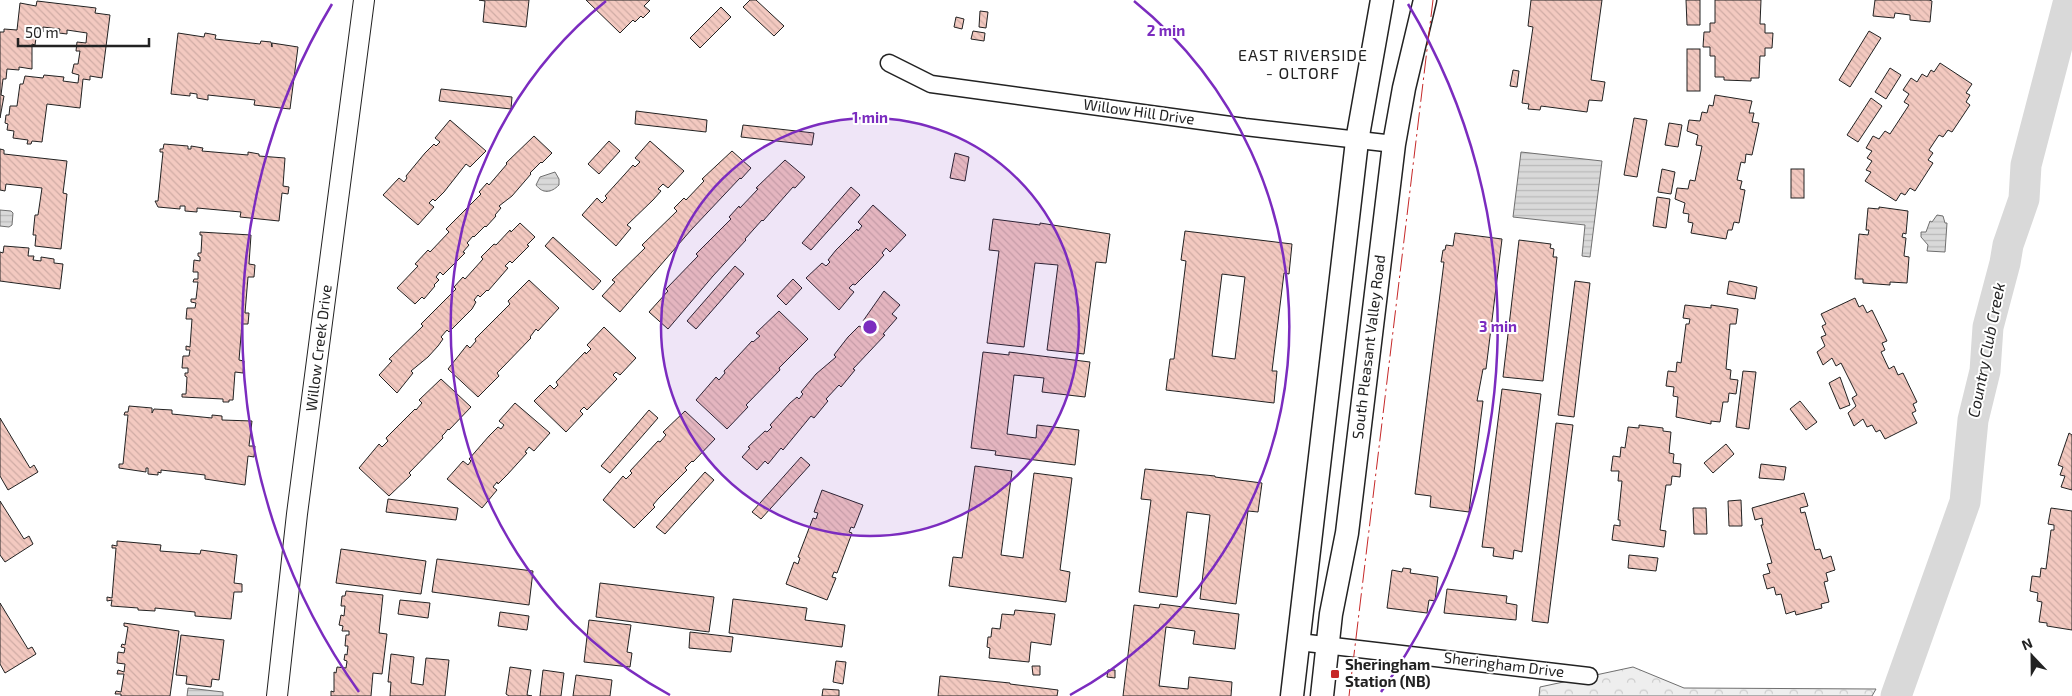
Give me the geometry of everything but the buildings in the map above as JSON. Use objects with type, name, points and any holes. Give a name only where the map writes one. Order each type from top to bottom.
[{"type":"main road","points":[[1292,696],[1357,141],[1382,0]]},
{"type":"main road","name":"South Pleasant Valley Road","points":[[1322,696],[1331,614],[1347,533],[1394,144],[1404,88],[1425,0]]},
{"type":"street","name":"Willow Creek Drive","points":[[278,696],[298,514],[364,0]]},
{"type":"street","name":"Willow Hill Drive","points":[[889,63],[931,84],[1357,141],[1394,144]]},
{"type":"street","name":"Sheringham Drive","points":[[1299,642],[1589,676]]},
{"type":"green space","points":[[1633,667],[1684,688],[1876,689],[1872,696],[1539,696],[1540,687]]},
{"type":"shaded area","points":[[1521,152],[1602,161],[1590,257],[1582,256],[1585,225],[1513,217]]},
{"type":"shaded area","points":[[555,172],[559,179],[559,185],[556,188],[544,191],[536,185],[540,177]]},
{"type":"shaded area","points":[[0,210],[13,213],[12,225],[9,227],[0,226]]},
{"type":"shaded area","points":[[1937,215],[1943,216],[1945,223],[1947,223],[1945,252],[1927,251],[1928,245],[1921,237],[1921,232],[1926,232],[1930,221],[1932,222]]},
{"type":"shaded area","points":[[188,688],[223,692],[223,696],[187,696]]},
{"type":"waterway","name":"Country Club Creek","points":[[1896,696],[1965,502],[1973,420],[1985,371],[1988,327],[2008,245],[2024,199],[2026,165],[2069,0]]},
{"type":"power","points":[[1349,696],[1433,0]]},
{"type":"place","name":"Sheringham Station (NB)","points":[[1335,674]]},
{"type":"district","name":"EAST RIVERSIDE - OLTORF","points":[[1303,64]]}]
